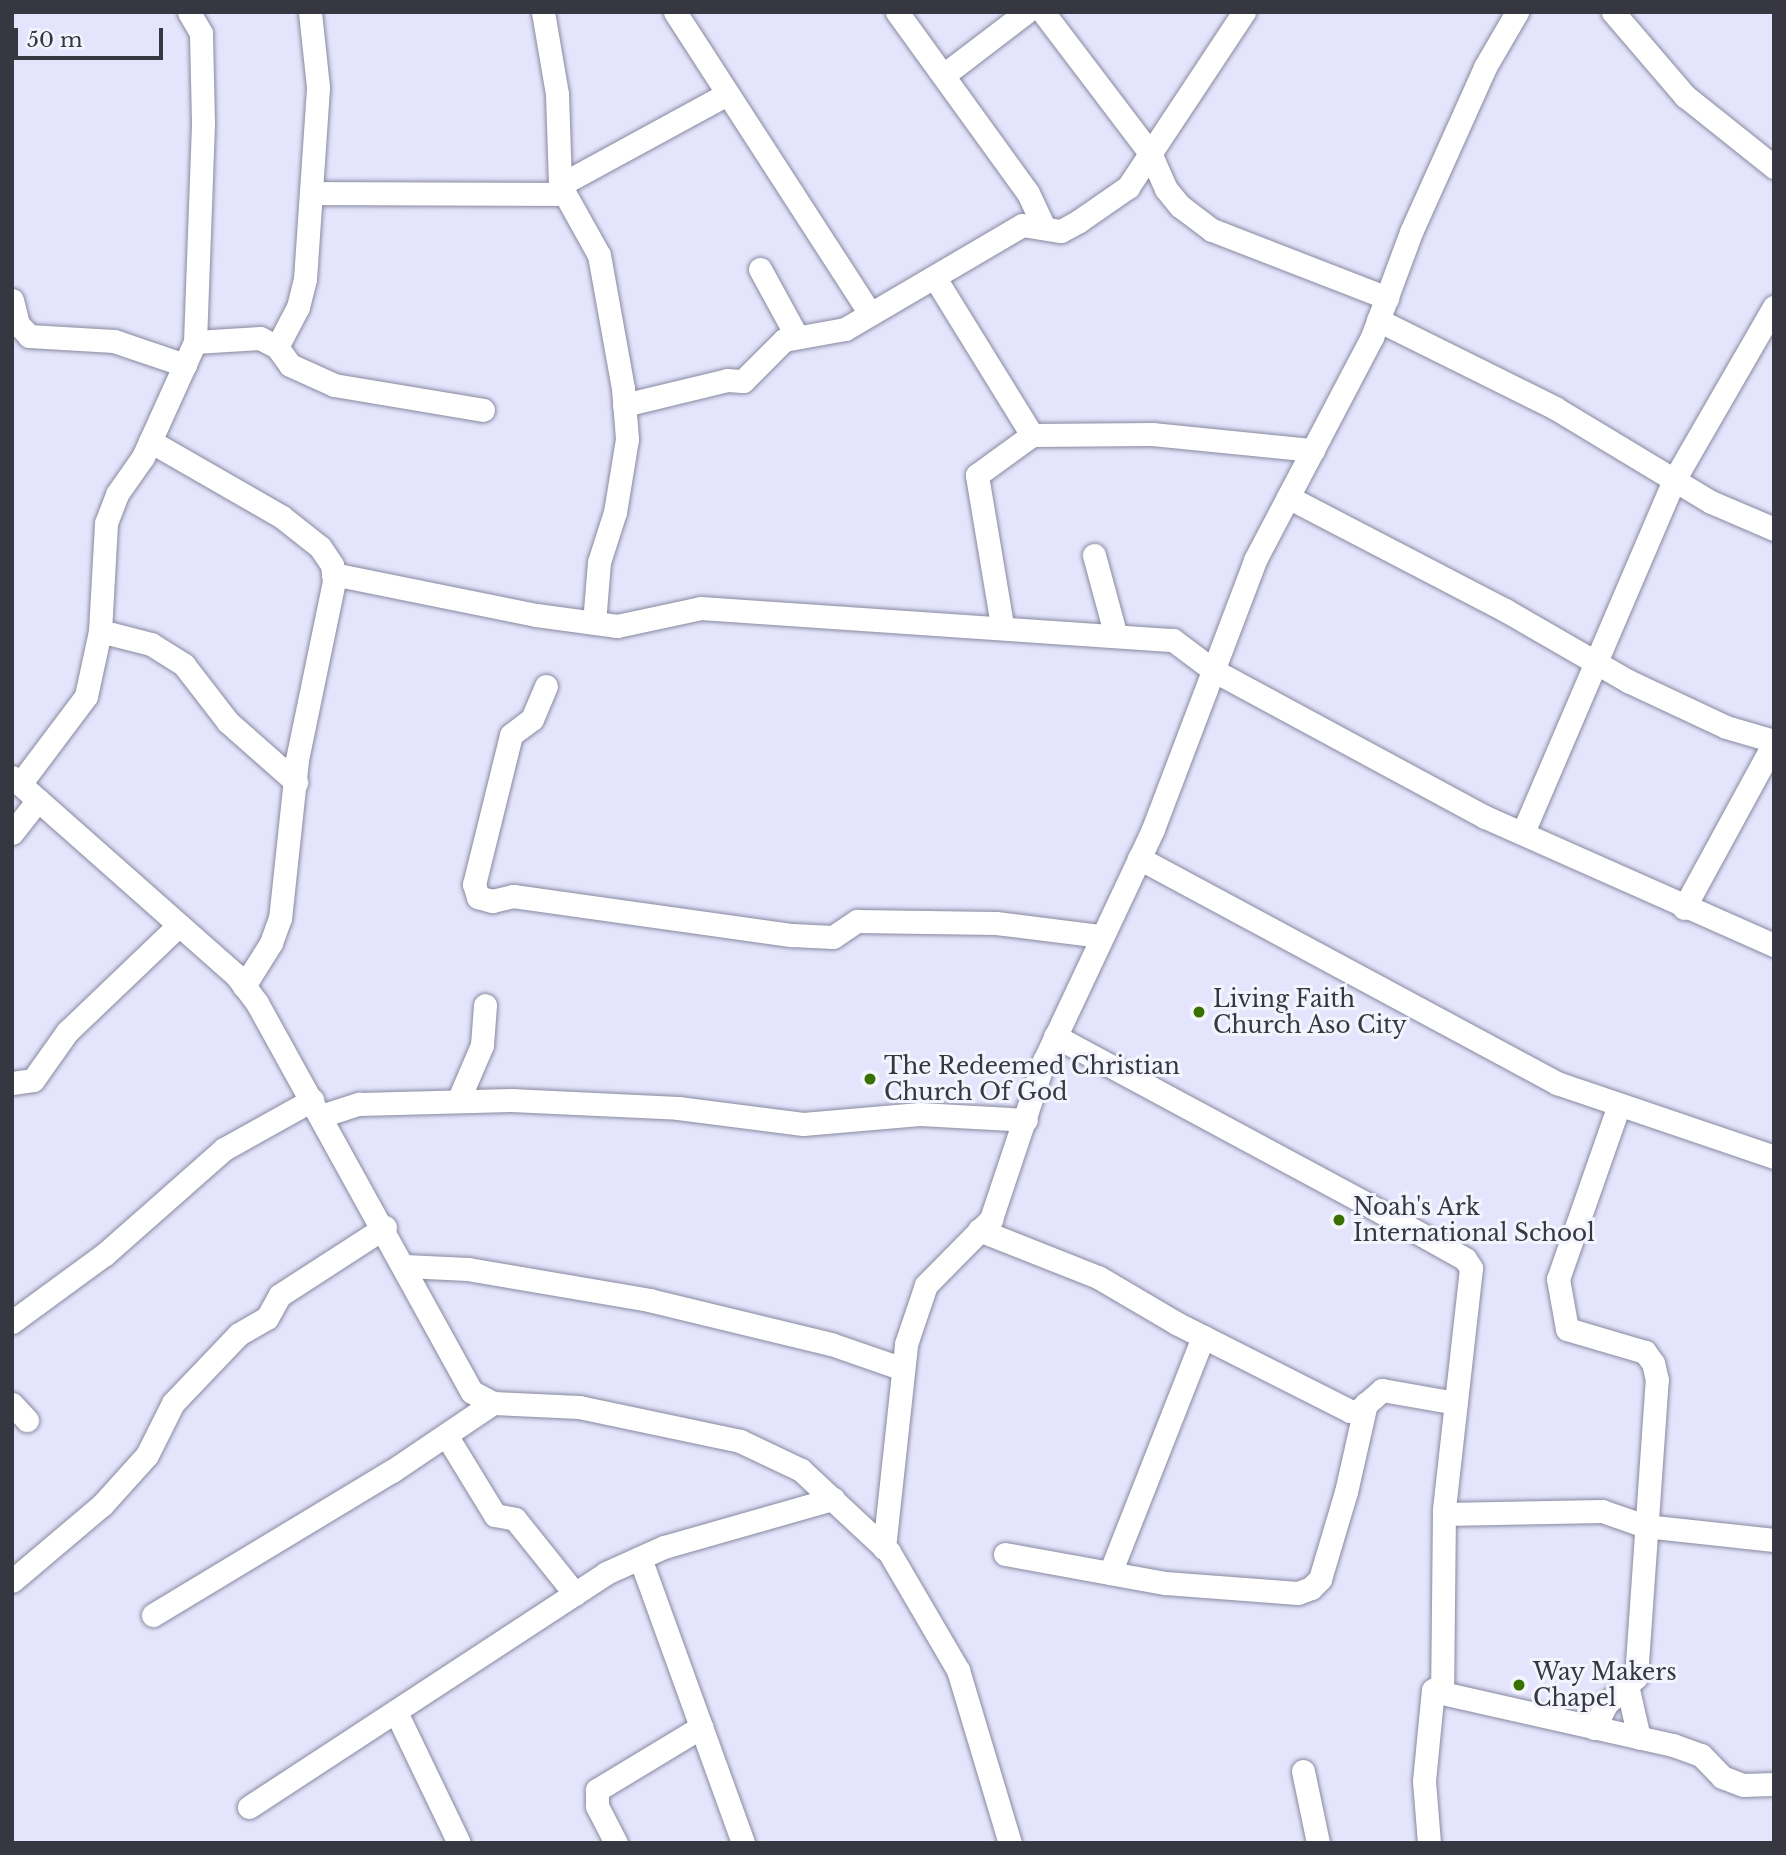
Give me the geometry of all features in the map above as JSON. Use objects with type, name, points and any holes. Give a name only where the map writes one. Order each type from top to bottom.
[{"type":"street","points":[[189,12],[201,33],[203,123],[195,342],[150,441],[117,494],[106,523],[100,631],[86,696],[16,781],[244,986],[384,1227],[472,1392],[493,1402],[579,1407],[740,1441],[801,1470],[884,1548],[958,1671],[1010,1843]]},
{"type":"street","points":[[277,347],[298,307],[304,279],[318,87],[310,12]]},
{"type":"street","points":[[543,12],[557,94],[561,190],[589,230],[598,255],[624,405],[626,439],[615,512],[599,562],[594,623]]},
{"type":"street","points":[[675,12],[870,314]]},
{"type":"street","points":[[897,12],[1028,192],[1044,228]]},
{"type":"street","points":[[945,75],[1026,12]]},
{"type":"street","points":[[1043,12],[1150,153],[1166,189],[1180,206],[1212,230],[1387,298]]},
{"type":"street","points":[[624,405],[727,380],[743,381],[758,370],[774,348],[796,335],[836,333],[935,278],[1022,225],[1061,231],[1128,187],[1244,12]]},
{"type":"street","points":[[884,1548],[906,1344],[926,1285],[991,1219],[1005,1186],[1055,1036],[1139,858],[1255,560],[1378,320],[1411,232],[1485,67],[1517,12]]},
{"type":"street","points":[[1613,12],[1685,96],[1774,167]]},
{"type":"street","points":[[311,193],[561,190],[727,94]]},
{"type":"street","points":[[1128,187],[1166,189]]},
{"type":"street","points":[[760,269],[796,335]]},
{"type":"street","points":[[935,278],[1032,435]]},
{"type":"street","points":[[12,300],[18,324],[29,336],[114,341],[186,365]]},
{"type":"street","points":[[1524,830],[1674,480],[1774,307]]},
{"type":"street","points":[[1378,320],[1555,408],[1711,502],[1774,528]]},
{"type":"street","points":[[195,342],[241,336],[277,347],[290,365],[334,385],[483,410]]},
{"type":"street","points":[[1002,625],[977,475],[1032,435],[1152,434],[1313,450]]},
{"type":"street","points":[[150,441],[282,517],[320,547],[333,574],[296,782],[280,918],[271,943],[244,986]]},
{"type":"street","points":[[1288,496],[1597,663],[1727,727],[1774,742],[1684,908]]},
{"type":"street","points":[[1094,555],[1115,633]]},
{"type":"street","points":[[333,574],[617,626],[650,622],[701,608],[1002,625],[1173,639],[1213,670],[1485,817],[1524,830],[1684,908],[1774,944]]},
{"type":"street","points":[[100,631],[151,644],[184,665],[228,722],[296,782]]},
{"type":"street","points":[[546,686],[532,719],[511,735],[474,884],[478,897],[492,901],[513,896],[792,935],[833,937],[858,921],[996,923],[1101,936]]},
{"type":"street","points":[[12,832],[38,800]]},
{"type":"street","points":[[1139,858],[1557,1083],[1774,1157]]},
{"type":"street","points":[[12,1083],[33,1080],[67,1032],[179,925]]},
{"type":"street","points":[[458,1101],[482,1045],[485,1005]]},
{"type":"street","points":[[1055,1036],[1465,1259],[1471,1268],[1444,1514],[1442,1693],[1701,1755],[1722,1777],[1743,1785],[1774,1784]]},
{"type":"street","points":[[12,1322],[105,1254],[224,1149],[316,1108],[458,1101],[678,1108],[803,1124],[920,1114],[1026,1121]]},
{"type":"street","points":[[1594,1728],[1606,1704],[1636,1677],[1657,1380],[1653,1363],[1645,1352],[1567,1329],[1558,1279],[1619,1105]]},
{"type":"street","points":[[12,1581],[102,1505],[147,1455],[173,1402],[239,1334],[267,1318],[280,1294],[384,1227]]},
{"type":"street","points":[[979,1230],[1098,1277],[1203,1337],[1342,1408],[1358,1411],[1382,1390],[1456,1402]]},
{"type":"street","points":[[405,1266],[468,1269],[649,1300],[831,1344],[903,1370]]},
{"type":"street","points":[[1111,1573],[1203,1337]]},
{"type":"street","points":[[153,1615],[446,1435],[493,1402]]},
{"type":"street","points":[[1005,1554],[1178,1584],[1298,1593],[1311,1588],[1320,1578],[1339,1516],[1366,1402]]},
{"type":"street","points":[[446,1435],[495,1515],[515,1519],[575,1594]]},
{"type":"street","points":[[249,1807],[575,1594],[640,1558],[833,1499]]},
{"type":"street","points":[[1444,1514],[1581,1509],[1602,1511],[1645,1526],[1774,1540]]},
{"type":"street","points":[[640,1558],[743,1843]]},
{"type":"street","points":[[1627,1685],[1639,1738]]},
{"type":"street","points":[[1429,1843],[1424,1781],[1433,1690],[1440,1686]]},
{"type":"street","points":[[396,1712],[459,1843]]},
{"type":"street","points":[[616,1843],[594,1798],[597,1790],[701,1727]]},
{"type":"street","points":[[1303,1771],[1318,1843]]},
{"type":"place","name":"Living Faith Church Aso City","points":[[1199,1012]]},
{"type":"place","name":"The Redeemed Christian Church Of God","points":[[870,1079]]},
{"type":"place","name":"Noah's Ark International School","points":[[1339,1220]]},
{"type":"place","name":"Way Makers Chapel","points":[[1519,1685]]}]
